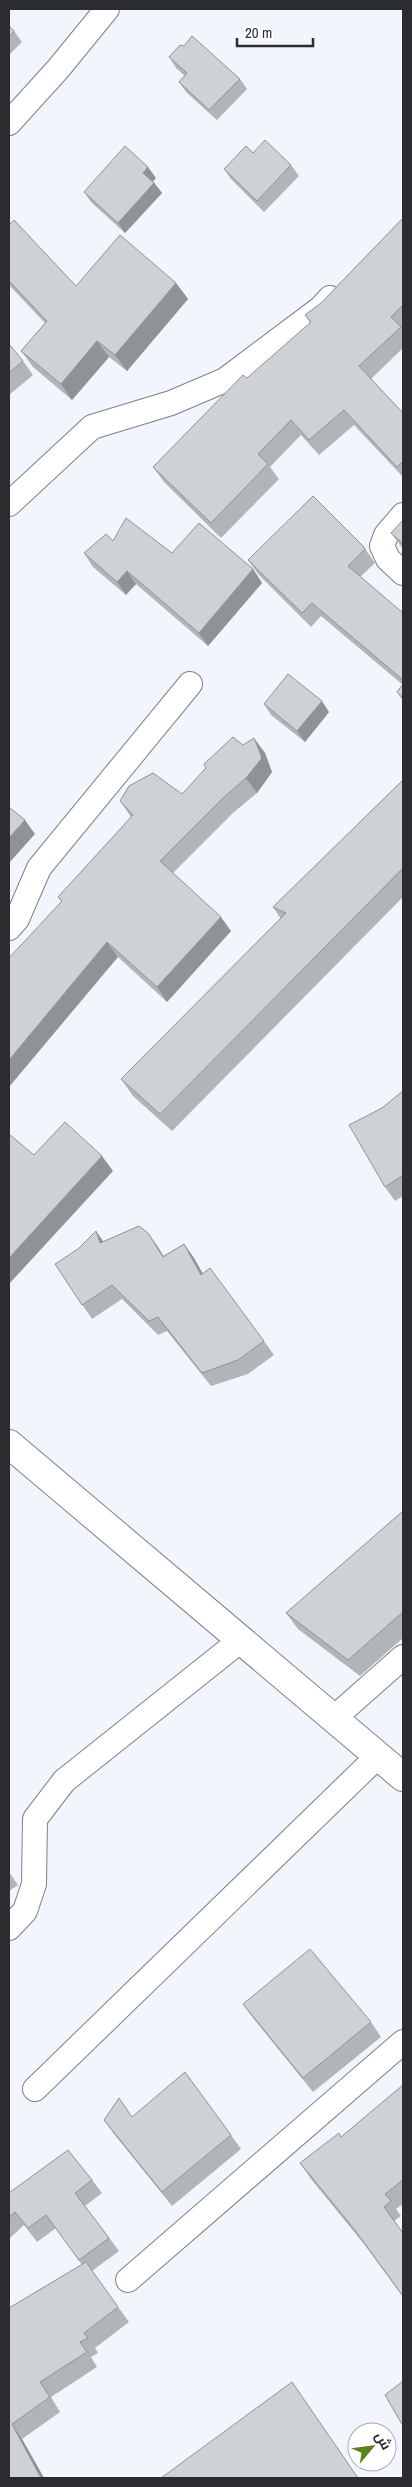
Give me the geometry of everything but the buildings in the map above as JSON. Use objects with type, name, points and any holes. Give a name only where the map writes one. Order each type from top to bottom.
[{"type":"main road","points":[[9,1444],[403,1776]]},
{"type":"street","points":[[9,123],[58,69],[107,9]]},
{"type":"street","points":[[9,504],[92,427],[171,403],[225,380],[321,308],[346,281]]},
{"type":"street","points":[[403,515],[386,535],[382,546],[388,559],[403,573]]},
{"type":"street","points":[[9,928],[17,920],[40,868],[190,684]]},
{"type":"street","points":[[9,1928],[24,1911],[34,1884],[35,1819],[64,1781],[241,1640]]},
{"type":"street","points":[[334,1718],[403,1657]]},
{"type":"street","points":[[35,2089],[378,1756]]},
{"type":"street","points":[[128,2280],[403,2042]]}]
